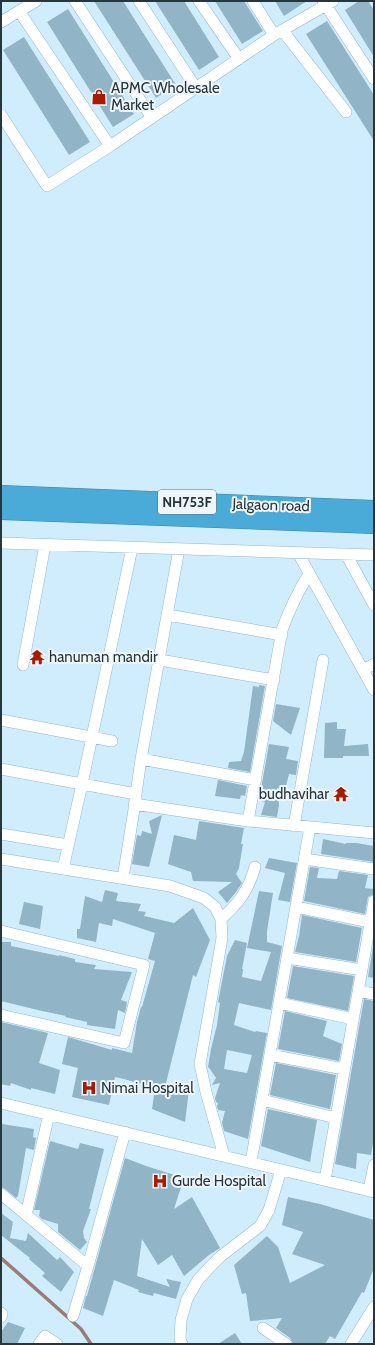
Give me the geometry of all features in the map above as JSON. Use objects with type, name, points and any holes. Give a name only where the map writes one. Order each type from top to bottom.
[{"type":"highway","name":"Jalgaon road","points":[[1,494],[374,509]]},
{"type":"highway","name":"Jalgaon road","points":[[1,511],[374,525]]},
{"type":"street","points":[[1,22],[36,1]]},
{"type":"street","points":[[75,1],[152,118]]},
{"type":"street","points":[[139,1],[196,88]]},
{"type":"street","points":[[199,1],[239,59]]},
{"type":"street","points":[[253,1],[346,112]]},
{"type":"street","points":[[1,115],[47,186],[152,118],[278,32],[327,3],[374,79]]},
{"type":"street","points":[[19,11],[110,146]]},
{"type":"street","points":[[1,543],[374,555]]},
{"type":"street","points":[[24,665],[45,545]]},
{"type":"street","points":[[63,869],[132,548]]},
{"type":"street","points":[[123,878],[141,759],[179,549]]},
{"type":"street","points":[[298,552],[374,690]]},
{"type":"street","points":[[346,554],[374,605]]},
{"type":"street","points":[[248,821],[282,635],[288,612],[296,595],[310,574]]},
{"type":"street","points":[[168,615],[282,635]]},
{"type":"street","points":[[160,660],[274,680]]},
{"type":"street","points":[[294,826],[323,660]]},
{"type":"street","points":[[363,670],[374,664]]},
{"type":"street","points":[[1,720],[112,741]]},
{"type":"street","points":[[141,759],[256,780]]},
{"type":"street","points":[[1,769],[82,784],[135,799],[248,821],[374,833]]},
{"type":"street","points":[[251,1162],[310,827]]},
{"type":"street","points":[[1,834],[68,845]]},
{"type":"street","points":[[1,859],[170,886],[204,898],[215,907],[221,920],[222,938],[200,1064],[206,1092],[224,1156]]},
{"type":"street","points":[[304,859],[374,869]]},
{"type":"street","points":[[221,920],[243,896],[250,883],[255,867]]},
{"type":"street","points":[[325,1180],[374,901]]},
{"type":"street","points":[[296,907],[370,922]]},
{"type":"street","points":[[1,931],[144,965],[124,1043],[1,1015]]},
{"type":"street","points":[[287,958],[362,970]]},
{"type":"street","points":[[358,991],[374,994]]},
{"type":"street","points":[[279,1003],[353,1018]]},
{"type":"street","points":[[270,1055],[344,1069]]},
{"type":"street","points":[[262,1100],[336,1118]]},
{"type":"street","points":[[1,1103],[372,1191],[374,1165]]},
{"type":"street","points":[[26,1215],[49,1114]]},
{"type":"street","points":[[74,1316],[125,1132]]},
{"type":"street","points":[[182,1344],[180,1339],[181,1320],[187,1299],[198,1280],[221,1256],[260,1226],[269,1210],[281,1170]]},
{"type":"street","points":[[1,1194],[88,1266]]},
{"type":"street","points":[[351,1344],[374,1307]]},
{"type":"street","points":[[1,1312],[1,1317]]},
{"type":"street","points":[[263,1328],[286,1344]]},
{"type":"street","points":[[40,1344],[45,1336],[58,1344]]},
{"type":"building","points":[[94,1],[123,1],[176,85],[156,98]]},
{"type":"building","points":[[155,1],[184,1],[219,57],[199,70]]},
{"type":"building","points":[[215,1],[244,1],[263,31],[242,44]]},
{"type":"building","points":[[275,1],[307,1],[284,16]]},
{"type":"building","points":[[359,1],[368,1],[374,10],[374,57],[345,10]]},
{"type":"building","points":[[68,9],[134,114],[113,127],[47,22]]},
{"type":"building","points":[[327,21],[374,95],[374,141],[306,34]]},
{"type":"building","points":[[24,37],[90,142],[69,155],[3,50]]},
{"type":"building","points":[[259,685],[265,686],[250,772],[228,768],[229,762],[241,761],[244,752],[253,686],[259,687]]},
{"type":"building","points":[[276,704],[300,708],[291,735],[273,721]]},
{"type":"building","points":[[337,722],[337,729],[346,729],[344,746],[368,744],[369,756],[324,758],[325,723]]},
{"type":"building","points":[[269,744],[289,747],[286,759],[298,761],[296,775],[289,774],[285,790],[277,788],[279,805],[277,817],[261,815],[265,802],[259,800]]},
{"type":"building","points":[[218,780],[247,786],[245,796],[241,795],[240,799],[215,796]]},
{"type":"building","points":[[162,815],[149,867],[132,864],[137,835],[141,836],[142,831],[152,834],[149,821]]},
{"type":"building","points":[[199,821],[244,828],[239,868],[236,874],[242,883],[227,903],[218,892],[232,882],[193,881],[191,872],[168,864],[174,835],[196,840]]},
{"type":"building","points":[[323,839],[346,844],[356,843],[374,846],[374,862],[321,854]]},
{"type":"building","points":[[269,858],[297,863],[290,902],[278,900],[285,873],[265,868]]},
{"type":"building","points":[[310,867],[319,868],[317,878],[337,879],[339,871],[368,875],[365,888],[374,889],[374,894],[368,897],[365,914],[304,901]]},
{"type":"building","points":[[105,890],[118,893],[116,901],[141,904],[138,911],[146,912],[144,916],[174,923],[193,908],[210,940],[196,977],[193,975],[166,1083],[189,1090],[185,1122],[152,1109],[155,1088],[115,1077],[109,1105],[72,1097],[78,1068],[62,1064],[68,1037],[112,1050],[112,1048],[132,1053],[137,1022],[155,961],[148,959],[155,933],[113,919],[112,926],[99,923],[96,942],[77,938],[77,929],[80,929],[85,896],[102,902]]},
{"type":"building","points":[[259,891],[273,893],[267,931],[267,942],[282,946],[271,1010],[239,1003],[234,1025],[255,1032],[267,1033],[248,1139],[224,1131],[222,1123],[225,1111],[218,1110],[218,1103],[216,1102],[215,1098],[220,1083],[212,1085],[216,1078],[208,1067],[217,1025],[220,1003],[218,1002],[227,956],[235,940],[247,943],[242,977],[261,981],[271,952],[247,948]],"holes":[[[227,1050],[252,1055],[247,1073],[224,1069]]]},
{"type":"building","points":[[24,902],[43,906],[40,929],[19,924]]},
{"type":"building","points":[[302,915],[362,928],[356,962],[295,952]]},
{"type":"building","points":[[374,941],[374,978],[368,977]]},
{"type":"building","points":[[1,942],[11,942],[11,946],[59,955],[75,959],[75,962],[96,965],[94,969],[132,972],[121,1000],[127,1002],[125,1013],[118,1010],[115,1029],[87,1025],[87,1022],[65,1017],[66,1016],[1,1001]]},
{"type":"building","points":[[293,966],[354,976],[348,1011],[287,998]]},
{"type":"building","points":[[364,999],[374,1001],[374,1137],[371,1155],[357,1153],[356,1169],[335,1164]]},
{"type":"building","points":[[285,1011],[327,1021],[323,1036],[342,1044],[339,1061],[278,1049]]},
{"type":"building","points":[[1,1022],[48,1033],[39,1063],[60,1070],[55,1094],[31,1088],[31,1090],[11,1083],[10,1086],[1,1084]]},
{"type":"building","points":[[276,1063],[336,1075],[330,1109],[270,1095]]},
{"type":"building","points":[[268,1109],[317,1120],[310,1162],[261,1146]]},
{"type":"building","points":[[2,1124],[34,1129],[33,1137],[36,1138],[34,1150],[26,1148],[18,1196],[16,1198],[1,1187]]},
{"type":"building","points":[[50,1141],[78,1149],[80,1143],[104,1149],[89,1209],[91,1209],[83,1231],[84,1238],[87,1242],[80,1250],[58,1232],[58,1224],[42,1219],[39,1216],[40,1210],[34,1210]]},
{"type":"building","points":[[125,1158],[184,1178],[174,1209],[192,1197],[220,1248],[209,1255],[184,1276],[172,1255],[158,1265],[142,1239],[137,1276],[170,1287],[166,1279],[181,1282],[176,1299],[154,1293],[153,1296],[138,1292],[139,1290],[114,1280],[103,1316],[83,1308]]},
{"type":"building","points":[[288,1197],[320,1204],[374,1220],[374,1268],[364,1293],[362,1292],[335,1339],[330,1336],[325,1344],[293,1344],[290,1338],[276,1328],[282,1318],[250,1321],[246,1293],[242,1294],[234,1265],[267,1236],[278,1247],[290,1283],[325,1265],[292,1254],[303,1232],[282,1225]]},
{"type":"building","points":[[1,1213],[13,1222],[10,1238],[26,1241],[28,1233],[57,1260],[60,1257],[74,1272],[61,1292],[42,1276],[45,1273],[29,1259],[30,1258],[1,1235]]},
{"type":"building","points":[[8,1322],[25,1328],[17,1344],[1,1344],[1,1332]]},
{"type":"building","points":[[235,1333],[242,1344],[218,1344]]},
{"type":"waterway","points":[[1,1258],[81,1329],[91,1344]]},
{"type":"place","name":"APMC Wholesale Market","points":[[99,97]]},
{"type":"place","name":"hanuman mandir","points":[[37,657]]},
{"type":"place","name":"budhavihar","points":[[341,794]]},
{"type":"place","name":"Nimai Hospital","points":[[89,1088]]},
{"type":"place","name":"Gurde Hospital","points":[[160,1181]]}]
